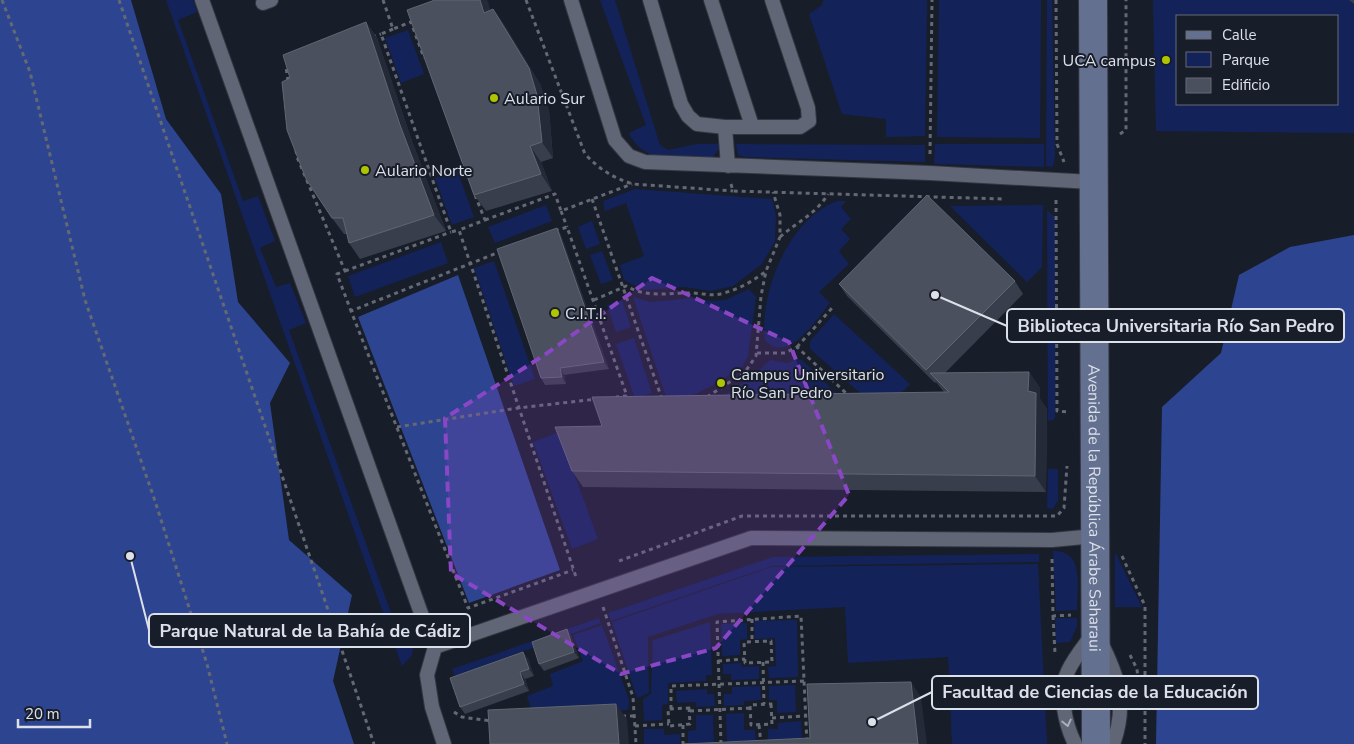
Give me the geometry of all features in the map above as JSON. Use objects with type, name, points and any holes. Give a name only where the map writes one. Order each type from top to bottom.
[{"type":"street","name":"Avenida de la República Árabe Saharaui","points":[[1092,0],[1092,182],[1106,542],[1096,632],[1096,744]]},
{"type":"lane","points":[[202,0],[422,616],[435,647],[427,675],[432,707],[444,744]]},
{"type":"lane","points":[[571,0],[615,140],[630,156],[645,162],[930,173],[1092,182]]},
{"type":"lane","points":[[650,0],[681,104],[688,116],[697,124],[725,127],[800,127],[809,121],[808,108],[772,0]]},
{"type":"lane","points":[[711,0],[752,126]]},
{"type":"lane","points":[[725,127],[728,166]]},
{"type":"lane","points":[[435,647],[751,538],[1106,542]]},
{"type":"lane","points":[[1074,744],[1065,713],[1064,693],[1067,673],[1096,632],[1114,668],[1119,684],[1119,728],[1113,744]]},
{"type":"path","points":[[2,0],[30,72],[85,300],[155,501],[207,664],[227,744]]},
{"type":"path","points":[[119,0],[374,744]]},
{"type":"path","points":[[383,0],[393,29]]},
{"type":"path","points":[[930,173],[932,0]]},
{"type":"path","points":[[1117,137],[1126,130],[1126,0]]},
{"type":"path","points":[[363,40],[420,19]]},
{"type":"path","points":[[411,22],[428,67]]},
{"type":"path","points":[[381,34],[451,232]]},
{"type":"path","points":[[288,86],[286,67],[295,64]]},
{"type":"path","points":[[296,148],[297,157],[345,271]]},
{"type":"path","points":[[561,211],[633,184]]},
{"type":"path","points":[[472,188],[485,220]]},
{"type":"path","points":[[699,402],[745,372],[757,353],[758,317],[766,272],[780,237],[780,215],[773,192]]},
{"type":"path","points":[[456,639],[468,608],[337,274],[555,194],[629,402]]},
{"type":"path","points":[[780,237],[796,223],[810,217],[829,194]]},
{"type":"path","points":[[592,199],[665,407]]},
{"type":"path","points":[[1056,200],[1057,410],[1069,411],[1069,420]]},
{"type":"path","points":[[549,234],[567,227]]},
{"type":"path","points":[[459,230],[575,577],[591,571],[598,591],[633,696],[636,744]]},
{"type":"path","points":[[351,311],[505,250]]},
{"type":"path","points":[[594,300],[626,286],[638,292],[652,294],[692,293],[712,296],[738,288],[766,272]]},
{"type":"path","points":[[757,353],[785,353],[797,347],[833,307]]},
{"type":"path","points":[[797,347],[852,398]]},
{"type":"path","points":[[396,427],[518,408],[627,396]]},
{"type":"path","points":[[1053,517],[1061,514],[1064,508],[1067,460]]},
{"type":"path","points":[[1106,542],[1145,606],[1145,744]]},
{"type":"path","points":[[468,608],[573,570]]},
{"type":"path","points":[[721,744],[717,622],[801,616],[807,744]]},
{"type":"path","points":[[752,619],[752,642]]},
{"type":"path","points":[[771,641],[772,662],[745,663],[745,659],[744,642],[771,641]]},
{"type":"path","points":[[718,661],[745,659]]},
{"type":"path","points":[[763,662],[764,704]]},
{"type":"path","points":[[669,724],[668,710],[671,709],[671,686],[804,681]]},
{"type":"path","points":[[671,709],[689,708],[690,711],[720,710],[750,708],[750,705],[771,704],[772,724],[751,725],[750,708]]},
{"type":"path","points":[[451,711],[462,718],[498,721]]},
{"type":"path","points":[[635,726],[690,724],[690,711]]},
{"type":"path","points":[[614,717],[634,716]]},
{"type":"path","points":[[772,718],[806,716]]},
{"type":"path","points":[[683,724],[683,744]]},
{"type":"path","points":[[759,724],[761,744]]},
{"type":"highlighted area","points":[[652,278],[789,342],[849,495],[716,648],[621,674],[451,573],[445,418],[543,356]]},
{"type":"green space","points":[[166,0],[193,0],[197,12],[178,20],[243,201],[258,196],[275,241],[260,248],[276,287],[290,283],[306,323],[289,330],[400,638],[415,632],[412,655],[402,666]]},
{"type":"green space","points":[[600,0],[615,0],[660,145],[668,150],[697,144],[718,144],[719,149],[713,157],[654,156],[633,141],[629,133],[646,125]]},
{"type":"green space","points":[[824,0],[927,0],[925,136],[886,137],[886,119],[842,114],[809,14],[821,6]]},
{"type":"green space","points":[[939,0],[1041,0],[1040,138],[937,137]]},
{"type":"green space","points":[[1047,0],[1052,0],[1055,155],[1053,167],[1046,166]]},
{"type":"green space","name":"UCA campus","points":[[1153,0],[1354,0],[1354,133],[1156,131]]},
{"type":"green space","points":[[408,30],[424,74],[401,83],[385,38]]},
{"type":"green space","points":[[736,144],[925,145],[925,162],[744,157],[738,155]]},
{"type":"green space","points":[[935,144],[1044,144],[1044,167],[934,164]]},
{"type":"green space","points":[[457,170],[474,217],[452,225],[435,178]]},
{"type":"green space","points":[[635,189],[772,199],[776,216],[775,241],[762,264],[733,286],[711,291],[684,287],[644,290],[624,280],[620,265],[644,256],[626,203],[605,211],[603,201]]},
{"type":"green space","points":[[837,201],[846,201],[841,207],[851,219],[841,229],[850,239],[839,251],[849,264],[819,292],[830,303],[810,329],[792,344],[774,347],[765,340],[764,321],[772,280],[781,259],[792,240],[805,224],[820,210]]},
{"type":"green space","points":[[546,205],[552,221],[495,243],[488,227]]},
{"type":"green space","points":[[1043,205],[1042,267],[1027,282],[950,206]]},
{"type":"green space","points":[[1047,210],[1055,217],[1055,417],[1053,420],[1048,421]]},
{"type":"green space","points":[[592,221],[600,244],[586,249],[578,227]]},
{"type":"green space","points":[[441,242],[448,263],[355,297],[348,276]]},
{"type":"green space","points":[[602,251],[613,280],[601,284],[590,255]]},
{"type":"green space","points":[[494,261],[535,379],[514,386],[474,268]]},
{"type":"green space","points":[[749,289],[756,297],[748,356],[743,366],[714,385],[689,397],[669,398],[665,394],[633,297],[651,302],[691,298],[711,301],[725,300]]},
{"type":"green space","points":[[622,300],[631,327],[616,332],[607,305]]},
{"type":"green space","points":[[834,314],[910,384],[894,400],[868,400],[810,349],[810,341]]},
{"type":"green space","points":[[634,338],[652,393],[635,399],[616,344]]},
{"type":"green space","points":[[797,359],[802,360],[839,396],[720,398],[754,375],[770,360],[788,363]]},
{"type":"green space","points":[[559,432],[598,539],[572,549],[533,442]]},
{"type":"green space","points":[[1048,469],[1058,469],[1058,500],[1053,509],[1047,508]]},
{"type":"green space","points":[[1053,551],[1063,552],[1075,563],[1078,581],[1077,610],[1056,611]]},
{"type":"green space","points":[[1115,552],[1142,607],[1115,607]]},
{"type":"green space","points":[[1039,554],[1039,562],[772,566],[611,621],[608,613],[773,557]]},
{"type":"green space","points":[[1038,564],[1047,744],[952,744],[948,657],[848,663],[845,607],[718,614],[648,637],[649,693],[637,698],[612,622],[771,567]]},
{"type":"green space","points":[[599,618],[601,623],[455,676],[452,669]]},
{"type":"green space","points":[[1055,618],[1077,618],[1077,626],[1070,642],[1056,643]]},
{"type":"green space","points":[[797,620],[798,677],[769,678],[768,667],[776,666],[775,638],[755,639],[754,621]]},
{"type":"green space","points":[[710,622],[712,675],[706,675],[706,681],[668,683],[668,704],[662,705],[662,720],[644,721],[643,699],[651,694],[653,640]]},
{"type":"green space","points":[[747,623],[747,639],[740,640],[740,655],[722,656],[721,624]]},
{"type":"green space","points":[[602,625],[629,700],[628,710],[533,715],[527,696],[553,686],[550,674],[583,661],[573,635]]},
{"type":"green space","points":[[741,663],[742,667],[759,666],[759,679],[731,680],[731,674],[723,674],[723,664]]},
{"type":"green space","points":[[795,685],[796,712],[777,713],[777,700],[769,700],[769,686]]},
{"type":"green space","points":[[760,686],[761,700],[744,701],[744,705],[724,706],[724,694],[732,694],[732,687]]},
{"type":"green space","points":[[707,689],[707,694],[714,694],[715,706],[696,707],[696,702],[677,703],[676,691]]},
{"type":"green space","points":[[744,713],[744,730],[755,730],[756,743],[727,744],[726,714]]},
{"type":"green space","points":[[696,715],[713,715],[714,744],[688,744],[688,731],[696,730]]},
{"type":"green space","points":[[801,721],[802,741],[768,742],[768,729],[778,729],[778,723]]},
{"type":"green space","points":[[644,729],[664,729],[664,735],[680,734],[680,744],[644,744]]},
{"type":"shaded area","points":[[0,0],[131,0],[166,119],[221,194],[238,302],[290,363],[270,403],[289,540],[352,595],[333,681],[354,744],[0,744]]},
{"type":"shaded area","points":[[1354,235],[1354,744],[1156,744],[1162,407],[1221,353],[1239,275],[1290,247]]},
{"type":"shaded area","points":[[458,275],[560,570],[469,603],[358,317]]},
{"type":"building","name":"Aulario Sur","points":[[435,0],[480,0],[484,13],[493,9],[529,68],[537,95],[542,142],[530,146],[541,174],[474,195],[407,10]]},
{"type":"building","name":"Aulario Norte","points":[[366,22],[400,125],[434,215],[349,243],[343,218],[332,218],[306,179],[287,130],[282,82],[290,78],[283,55]]},
{"type":"building","points":[[927,195],[1015,281],[926,370],[839,284]]},
{"type":"building","name":"C.I.T.I.","points":[[557,228],[604,362],[560,368],[562,377],[541,378],[497,249]]},
{"type":"building","points":[[1029,372],[1028,391],[1036,393],[1035,476],[572,471],[555,427],[602,426],[592,397],[949,392],[930,373]]},
{"type":"building","points":[[567,629],[574,652],[539,664],[532,642]]},
{"type":"building","points":[[523,652],[529,669],[520,672],[524,684],[460,707],[450,678]]},
{"type":"building","points":[[911,682],[918,744],[684,744],[810,738],[807,684]]},
{"type":"building","points":[[616,704],[619,744],[490,744],[488,710]]},
{"type":"place","name":"UCA campus","points":[[1166,60]]},
{"type":"place","name":"Aulario Sur","points":[[494,98]]},
{"type":"place","name":"Aulario Norte","points":[[365,170]]},
{"type":"place","name":"Biblioteca Universitaria Río San Pedro","points":[[935,295]]},
{"type":"place","name":"C.I.T.I.","points":[[555,313]]},
{"type":"place","name":"Campus Universitario Río San Pedro","points":[[721,383]]},
{"type":"place","name":"Parque Natural de la Bahía de Cádiz","points":[[130,556]]},
{"type":"place","name":"Facultad de Ciencias de la Educación","points":[[872,722]]}]
